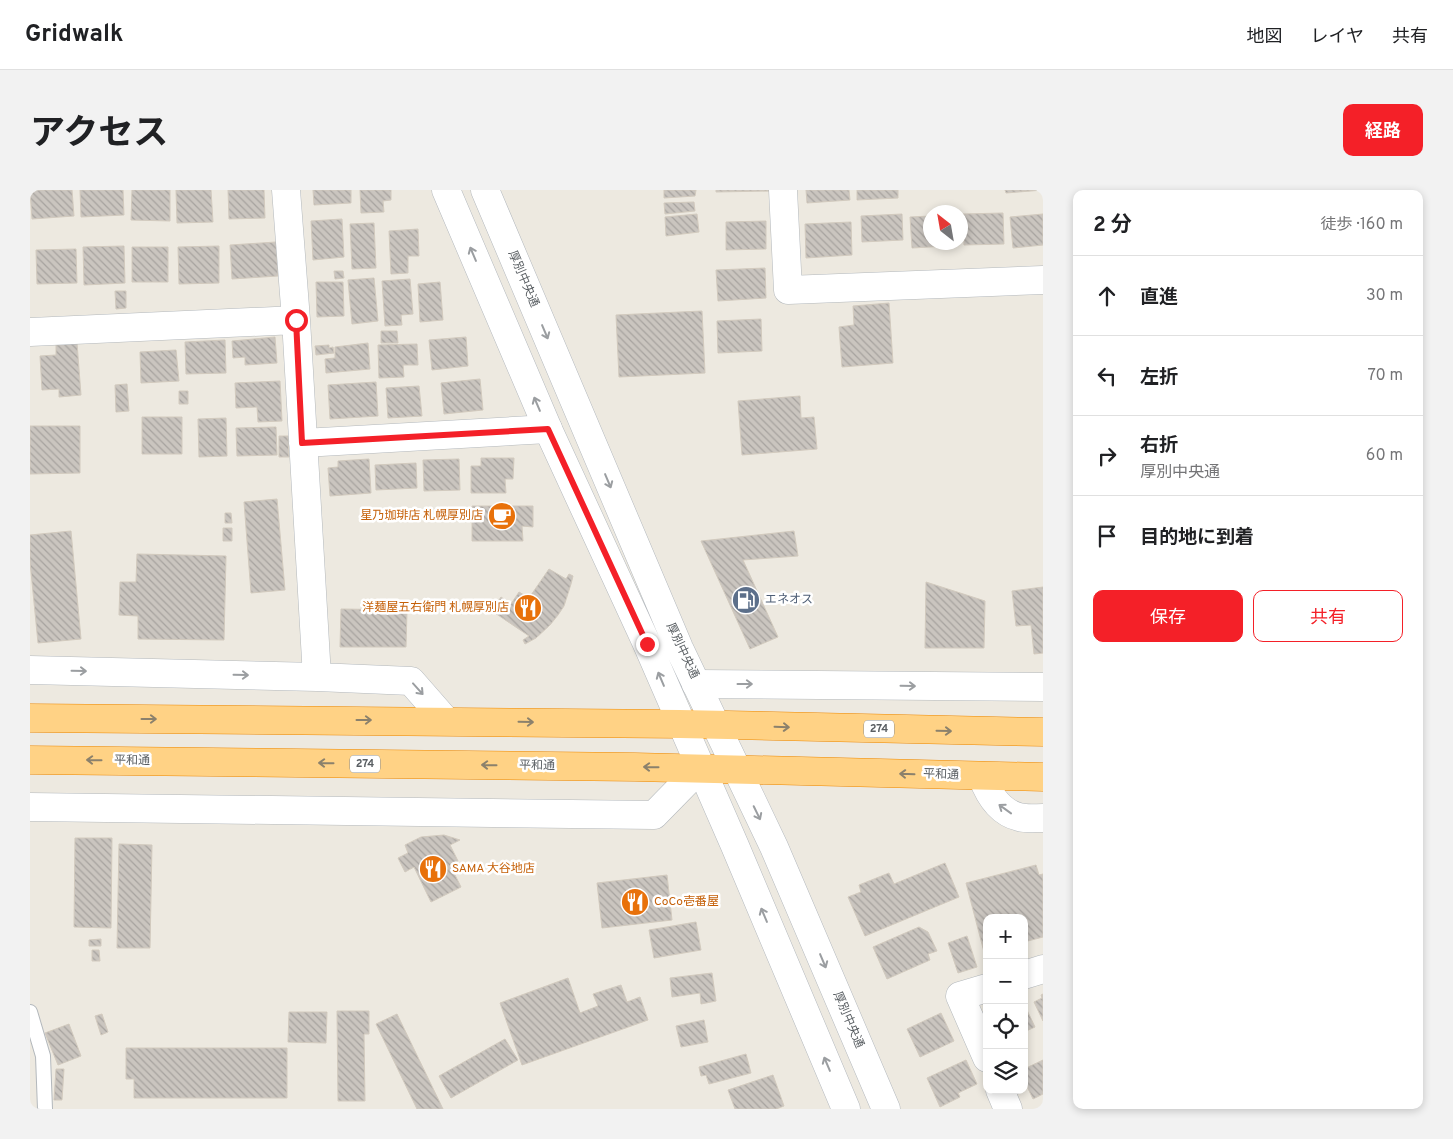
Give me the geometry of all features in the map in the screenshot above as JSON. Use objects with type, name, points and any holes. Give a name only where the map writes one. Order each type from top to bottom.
[{"type":"highway","name":"274","points":[[30,718],[680,724],[1043,732]]},
{"type":"highway","name":"平和通","points":[[30,760],[700,768],[1043,777]]},
{"type":"street","points":[[286,190],[296,320],[317,677]]},
{"type":"street","points":[[446,190],[548,429],[647,644],[680,724],[735,846],[846,1109]]},
{"type":"street","name":"厚別中央通","points":[[485,190],[673,633],[774,847],[886,1109]]},
{"type":"street","points":[[783,190],[788,290],[1043,280]]},
{"type":"street","points":[[30,332],[296,320]]},
{"type":"street","points":[[302,443],[548,429]]},
{"type":"street","points":[[30,670],[317,677],[411,682],[446,721]]},
{"type":"street","points":[[696,684],[1043,687]]},
{"type":"street","points":[[30,807],[654,815],[700,768]]},
{"type":"street","points":[[982,776],[992,798],[1001,807],[1019,817],[1043,818]]},
{"type":"street","points":[[1028,974],[1043,969]]},
{"type":"street","points":[[983,989],[960,996],[983,1049]]},
{"type":"street","points":[[1002,1094],[1008,1109]]},
{"type":"lane","points":[[30,1012],[43,1056],[45,1109]]},
{"type":"building","points":[[30,190],[72,190],[74,216],[32,219]]},
{"type":"building","points":[[80,190],[123,190],[124,215],[81,217]]},
{"type":"building","points":[[132,190],[170,190],[170,221],[131,220]]},
{"type":"building","points":[[176,190],[211,190],[213,222],[177,223]]},
{"type":"building","points":[[228,190],[264,190],[265,218],[229,219]]},
{"type":"building","points":[[313,190],[351,190],[351,203],[314,205]]},
{"type":"building","points":[[360,190],[391,190],[391,200],[383,201],[384,212],[361,213]]},
{"type":"building","points":[[664,190],[696,190],[695,196],[664,198]]},
{"type":"building","points":[[716,190],[770,190],[770,191],[716,192]]},
{"type":"building","points":[[806,190],[849,190],[850,200],[807,203]]},
{"type":"building","points":[[857,190],[898,190],[898,198],[857,200]]},
{"type":"building","points":[[1005,190],[1043,190],[1006,193]]},
{"type":"building","points":[[694,202],[695,211],[665,214],[664,203]]},
{"type":"building","points":[[1003,213],[1004,244],[968,245],[968,214]]},
{"type":"building","points":[[697,214],[699,232],[666,236],[665,217]]},
{"type":"building","points":[[902,214],[903,240],[862,242],[861,216]]},
{"type":"building","points":[[1043,214],[1043,245],[1013,248],[1010,217]]},
{"type":"building","points":[[923,216],[923,247],[912,248],[910,217]]},
{"type":"building","points":[[342,219],[344,257],[313,260],[311,221]]},
{"type":"building","points":[[766,221],[766,249],[726,250],[726,222]]},
{"type":"building","points":[[851,222],[852,255],[806,258],[805,224]]},
{"type":"building","points":[[374,223],[376,268],[352,269],[350,224]]},
{"type":"building","points":[[418,229],[419,256],[408,256],[408,273],[391,274],[389,231]]},
{"type":"building","points":[[276,242],[278,276],[232,279],[230,245]]},
{"type":"building","points":[[124,246],[125,283],[84,285],[83,247]]},
{"type":"building","points":[[219,246],[219,283],[179,284],[178,247]]},
{"type":"building","points":[[132,247],[168,247],[168,282],[132,282]]},
{"type":"building","points":[[76,249],[77,283],[37,284],[36,250]]},
{"type":"building","points":[[765,268],[766,298],[718,301],[716,270]]},
{"type":"building","points":[[334,271],[343,271],[344,278],[335,279]]},
{"type":"building","points":[[374,278],[378,321],[352,324],[348,280]]},
{"type":"building","points":[[410,279],[413,314],[401,315],[402,325],[385,326],[382,281]]},
{"type":"building","points":[[316,282],[343,282],[344,316],[317,317]]},
{"type":"building","points":[[440,282],[443,320],[420,322],[418,284]]},
{"type":"building","points":[[115,291],[126,291],[126,308],[116,309]]},
{"type":"building","points":[[889,303],[893,363],[842,367],[839,327],[854,325],[853,306]]},
{"type":"building","points":[[702,311],[705,373],[619,377],[616,315]]},
{"type":"building","points":[[761,319],[762,351],[718,353],[717,321]]},
{"type":"building","points":[[381,331],[397,331],[398,343],[381,343]]},
{"type":"building","points":[[275,337],[277,363],[245,365],[245,357],[233,358],[232,341]]},
{"type":"building","points":[[466,337],[468,366],[432,370],[429,340]]},
{"type":"building","points":[[225,340],[226,373],[186,374],[185,342]]},
{"type":"building","points":[[77,343],[81,395],[59,397],[59,389],[42,390],[40,356],[56,355],[56,345]]},
{"type":"building","points":[[368,343],[370,369],[326,373],[325,359],[335,358],[335,347]]},
{"type":"building","points":[[417,344],[418,365],[403,365],[404,377],[379,378],[378,345]]},
{"type":"building","points":[[329,345],[329,348],[333,347],[334,353],[316,355],[315,346]]},
{"type":"building","points":[[176,350],[179,381],[141,383],[140,352]]},
{"type":"building","points":[[480,379],[483,410],[444,414],[441,383]]},
{"type":"building","points":[[280,381],[282,421],[258,422],[257,407],[236,408],[235,383]]},
{"type":"building","points":[[376,382],[378,416],[330,419],[328,385]]},
{"type":"building","points":[[127,384],[129,411],[116,412],[115,385]]},
{"type":"building","points":[[419,386],[422,416],[388,418],[386,388]]},
{"type":"building","points":[[179,391],[188,391],[188,404],[179,404]]},
{"type":"building","points":[[800,396],[801,418],[814,417],[817,449],[742,455],[738,401]]},
{"type":"building","points":[[142,417],[182,417],[182,454],[142,454]]},
{"type":"building","points":[[226,418],[227,456],[199,457],[198,419]]},
{"type":"building","points":[[30,426],[80,426],[80,473],[30,474]]},
{"type":"building","points":[[276,427],[277,455],[237,456],[236,428]]},
{"type":"building","points":[[279,436],[288,436],[289,457],[279,457]]},
{"type":"building","points":[[481,458],[514,458],[513,479],[505,479],[506,493],[471,493],[471,466],[481,466]]},
{"type":"building","points":[[369,459],[371,493],[330,496],[328,468],[338,467],[338,461]]},
{"type":"building","points":[[459,459],[460,490],[424,491],[423,460]]},
{"type":"building","points":[[416,463],[417,488],[376,490],[375,465]]},
{"type":"building","points":[[277,499],[285,590],[251,593],[244,502]]},
{"type":"building","name":"星乃珈琲店 札幌厚別店","points":[[472,506],[533,506],[533,527],[522,526],[523,541],[472,541]]},
{"type":"building","points":[[225,513],[231,513],[232,523],[225,523]]},
{"type":"building","points":[[223,528],[232,528],[232,541],[223,541]]},
{"type":"building","points":[[71,531],[81,639],[38,643],[30,562],[30,535]]},
{"type":"building","points":[[794,531],[798,556],[743,560],[778,637],[750,649],[701,541]]},
{"type":"building","points":[[137,554],[226,556],[224,640],[138,639],[138,616],[119,615],[120,582],[136,582]]},
{"type":"building","name":"洋麺屋五右衛門 札幌厚別店","points":[[549,569],[566,579],[569,574],[573,576],[564,606],[550,625],[536,638],[525,644],[523,640],[529,636],[492,611],[501,597],[511,604],[519,592],[529,598]]},
{"type":"building","points":[[926,582],[985,601],[984,648],[925,648]]},
{"type":"building","points":[[1043,587],[1043,653],[1034,654],[1031,625],[1016,626],[1012,591]]},
{"type":"building","points":[[341,609],[407,610],[406,647],[340,647]]},
{"type":"building","name":"SAMA 大谷地店","points":[[444,835],[460,840],[450,845],[458,861],[450,865],[461,887],[431,902],[414,867],[405,872],[398,858],[408,853],[405,845],[421,837]]},
{"type":"building","points":[[75,838],[112,838],[111,928],[74,927]]},
{"type":"building","points":[[119,844],[152,845],[150,948],[117,948]]},
{"type":"building","points":[[945,863],[959,897],[865,936],[848,897],[861,892],[859,885],[889,873],[894,884]]},
{"type":"building","points":[[1036,865],[1039,875],[1043,874],[1043,937],[1028,941],[1028,914],[983,914],[983,948],[966,883]]},
{"type":"building","name":"CoCo壱番屋","points":[[667,875],[672,920],[602,928],[597,883]]},
{"type":"building","points":[[696,922],[701,950],[654,958],[649,930]]},
{"type":"building","points":[[919,927],[928,932],[937,951],[928,954],[930,960],[887,979],[873,947]]},
{"type":"building","points":[[967,936],[977,967],[958,973],[948,943]]},
{"type":"building","points":[[101,939],[101,946],[89,946],[89,940]]},
{"type":"building","points":[[92,950],[99,950],[100,961],[92,961]]},
{"type":"building","points":[[712,973],[716,1001],[701,1004],[700,993],[672,997],[670,978]]},
{"type":"building","points":[[568,978],[580,1013],[598,1006],[593,994],[621,985],[627,1002],[640,997],[648,1020],[522,1065],[500,1003]]},
{"type":"building","points":[[1043,994],[1043,1021],[1034,1002],[1042,998],[1041,995]]},
{"type":"building","points":[[337,1011],[369,1011],[369,1034],[364,1034],[365,1101],[338,1101]]},
{"type":"building","points":[[289,1012],[327,1012],[326,1043],[288,1042]]},
{"type":"building","points":[[1028,1012],[1035,1027],[1028,1030]]},
{"type":"building","points":[[941,1013],[954,1041],[920,1057],[907,1029]]},
{"type":"building","points":[[102,1014],[108,1032],[101,1035],[95,1016]]},
{"type":"building","points":[[397,1014],[443,1109],[417,1109],[376,1024]]},
{"type":"building","points":[[704,1020],[708,1042],[681,1047],[676,1026]]},
{"type":"building","points":[[69,1024],[81,1056],[58,1065],[45,1033]]},
{"type":"building","points":[[505,1039],[518,1060],[451,1098],[439,1076]]},
{"type":"building","points":[[126,1048],[287,1048],[287,1098],[134,1098],[134,1079],[126,1079]]},
{"type":"building","points":[[746,1054],[751,1073],[709,1084],[706,1075],[701,1076],[699,1067]]},
{"type":"building","points":[[966,1060],[977,1084],[958,1093],[960,1097],[940,1107],[927,1078]]},
{"type":"building","points":[[1043,1060],[1043,1094],[1033,1099],[1028,1088],[1028,1067]]},
{"type":"building","points":[[56,1069],[64,1069],[62,1100],[54,1100]]},
{"type":"building","points":[[773,1075],[784,1106],[776,1109],[735,1109],[728,1090]]},
{"type":"place","name":"星乃珈琲店 札幌厚別店","points":[[502,516]]},
{"type":"place","name":"エネオス","points":[[746,600]]},
{"type":"place","name":"洋麺屋五右衛門 札幌厚別店","points":[[528,608]]},
{"type":"place","name":"SAMA 大谷地店","points":[[433,869]]},
{"type":"place","name":"CoCo壱番屋","points":[[635,902]]},
{"type":"route","points":[[296,320],[302,443],[548,429],[647,644]]}]
